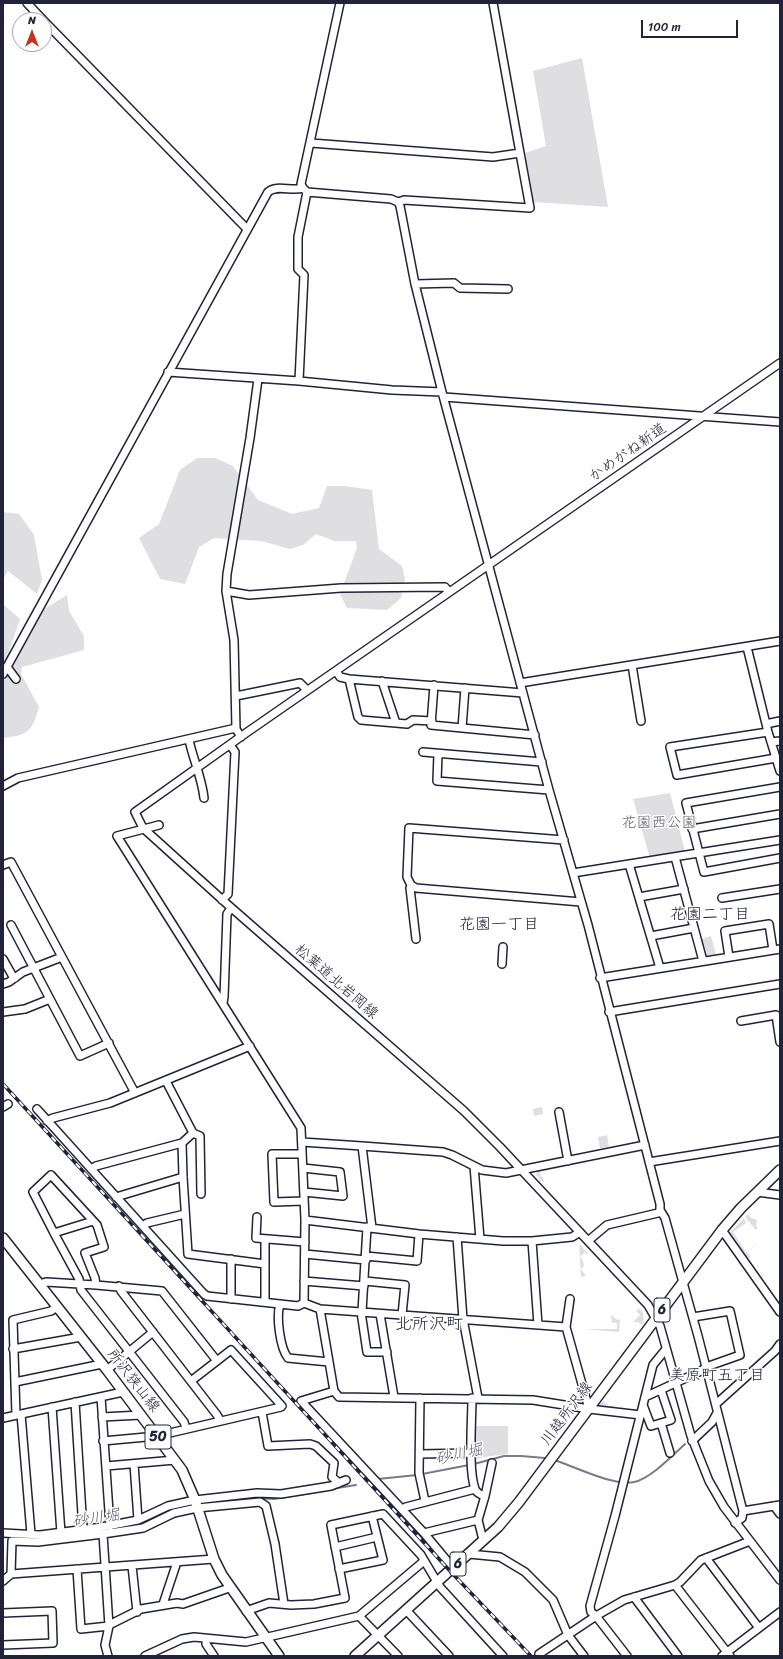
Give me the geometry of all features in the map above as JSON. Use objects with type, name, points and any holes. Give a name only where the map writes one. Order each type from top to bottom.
[{"type":"main road","name":"川越所沢線","points":[[355,1656],[484,1540],[519,1502],[722,1230],[780,1170]]},
{"type":"main road","name":"所沢狭山線","points":[[3,1238],[158,1436],[187,1478],[214,1559],[229,1588],[279,1656]]},
{"type":"street","points":[[27,3],[35,12]]},
{"type":"street","points":[[299,381],[304,275],[298,269],[298,237],[305,190],[301,184],[340,3]]},
{"type":"street","points":[[398,202],[404,200],[530,208],[493,3]]},
{"type":"street","points":[[52,30],[247,229]]},
{"type":"street","points":[[311,143],[493,157],[520,153]]},
{"type":"street","points":[[3,674],[6,664],[270,190],[305,190],[392,199],[398,202],[415,284],[443,394],[549,790],[581,902],[650,1162],[660,1204],[660,1210],[665,1218],[717,1409],[743,1511],[742,1518],[735,1523]]},
{"type":"street","points":[[415,284],[454,283],[460,288],[508,289]]},
{"type":"street","name":"かめがね新道","points":[[135,812],[489,564],[780,363]]},
{"type":"street","points":[[168,372],[299,381],[780,422]]},
{"type":"street","points":[[241,737],[236,728],[234,640],[226,590],[227,574],[250,438],[258,379]]},
{"type":"street","points":[[226,590],[249,595],[341,588],[445,587],[449,592]]},
{"type":"street","points":[[520,683],[780,641]]},
{"type":"street","points":[[747,647],[768,732],[778,760],[780,771]]},
{"type":"street","points":[[6,664],[16,679]]},
{"type":"street","points":[[632,665],[641,721]]},
{"type":"street","points":[[336,671],[340,677],[349,679],[523,692]]},
{"type":"street","points":[[349,679],[359,719],[407,724],[413,720],[432,721]]},
{"type":"street","points":[[382,681],[396,723]]},
{"type":"street","points":[[236,696],[300,683],[308,690]]},
{"type":"street","points":[[434,685],[432,725],[535,735]]},
{"type":"street","points":[[462,728],[465,688]]},
{"type":"street","points":[[766,724],[780,721]]},
{"type":"street","points":[[3,786],[18,778],[236,728]]},
{"type":"street","points":[[768,732],[670,747],[677,775],[778,760]]},
{"type":"street","points":[[189,740],[203,788],[204,798]]},
{"type":"street","points":[[771,742],[780,741]]},
{"type":"street","points":[[222,900],[228,894],[235,752],[230,745]]},
{"type":"street","points":[[423,752],[542,762]]},
{"type":"street","points":[[438,754],[436,781],[549,790]]},
{"type":"street","points":[[780,788],[686,803],[704,872],[780,858]]},
{"type":"street","name":"松葉道北岩岡線","points":[[135,812],[143,828],[222,900],[464,1111],[522,1170],[648,1305],[656,1318],[692,1441],[709,1481],[735,1523],[780,1580]]},
{"type":"street","points":[[692,829],[780,814]]},
{"type":"street","points":[[159,825],[117,836],[301,1128],[305,1220],[304,1303]]},
{"type":"street","points":[[416,939],[410,888],[411,885],[407,877],[409,828],[564,840]]},
{"type":"street","points":[[573,873],[780,840]]},
{"type":"street","points":[[675,857],[703,961]]},
{"type":"street","points":[[3,865],[12,862],[135,1093]]},
{"type":"street","points":[[629,864],[660,968]]},
{"type":"street","points":[[411,885],[416,888],[581,902]]},
{"type":"street","points":[[638,897],[684,889]]},
{"type":"street","points":[[722,898],[780,889]]},
{"type":"street","points":[[223,1003],[227,914],[232,908]]},
{"type":"street","points":[[600,978],[660,968],[729,957],[777,949],[769,924],[725,931],[729,957]]},
{"type":"street","points":[[11,925],[80,1056],[108,1043]]},
{"type":"street","points":[[651,936],[694,928]]},
{"type":"street","points":[[502,964],[503,947]]},
{"type":"street","points":[[3,984],[24,972],[62,957]]},
{"type":"street","points":[[3,959],[15,978]]},
{"type":"street","points":[[609,1012],[780,984]]},
{"type":"street","points":[[3,1012],[25,1009],[50,999]]},
{"type":"street","points":[[741,1021],[776,1015],[780,1042]]},
{"type":"street","points":[[47,1121],[53,1118],[110,1103],[250,1046]]},
{"type":"street","points":[[166,1080],[193,1133],[200,1136],[201,1194]]},
{"type":"street","points":[[37,1109],[207,1296],[298,1306],[304,1303],[320,1309],[566,1327]]},
{"type":"street","points":[[559,1112],[568,1161]]},
{"type":"street","points":[[91,1169],[96,1166],[182,1143],[193,1133]]},
{"type":"street","points":[[650,1162],[780,1141]]},
{"type":"street","points":[[302,1142],[443,1152],[474,1166],[500,1173],[522,1170],[645,1145]]},
{"type":"street","points":[[182,1143],[188,1254],[265,1264]]},
{"type":"street","points":[[362,1146],[370,1227],[361,1312],[367,1352],[387,1352]]},
{"type":"street","points":[[302,1154],[272,1154],[274,1202],[304,1201]]},
{"type":"street","points":[[474,1166],[480,1239]]},
{"type":"street","points":[[303,1168],[340,1172],[343,1196],[304,1192]]},
{"type":"street","points":[[96,1285],[95,1278],[85,1253],[104,1247],[97,1225],[51,1175],[33,1192],[80,1279],[81,1290],[184,1422],[186,1428]]},
{"type":"street","points":[[116,1197],[183,1177]]},
{"type":"street","points":[[758,1192],[780,1195]]},
{"type":"street","points":[[588,1241],[607,1225],[656,1214],[660,1210]]},
{"type":"street","points":[[143,1226],[147,1223],[185,1214]]},
{"type":"street","points":[[257,1217],[256,1238],[305,1242]]},
{"type":"street","points":[[305,1220],[418,1234],[480,1239],[532,1241],[572,1237],[580,1232]]},
{"type":"street","points":[[54,1233],[94,1221]]},
{"type":"street","points":[[722,1230],[780,1312]]},
{"type":"street","points":[[305,1254],[417,1261],[418,1234]]},
{"type":"street","points":[[457,1237],[463,1319],[475,1398],[472,1465],[475,1489],[478,1493],[485,1496]]},
{"type":"street","points":[[265,1239],[265,1302]]},
{"type":"street","points":[[532,1241],[538,1325]]},
{"type":"street","points":[[231,1259],[231,1299]]},
{"type":"street","points":[[304,1281],[405,1285],[402,1315]]},
{"type":"street","points":[[39,1284],[46,1282],[119,1286],[162,1291],[217,1361]]},
{"type":"street","points":[[119,1286],[220,1420]]},
{"type":"street","points":[[570,1299],[566,1327],[589,1409]]},
{"type":"street","points":[[280,1304],[278,1317],[284,1353],[288,1358],[329,1362]]},
{"type":"street","points":[[31,1534],[15,1382],[14,1319],[51,1311],[57,1307]]},
{"type":"street","points":[[320,1309],[334,1391],[340,1397],[533,1400],[589,1409],[641,1415]]},
{"type":"street","points":[[646,1397],[704,1370],[706,1367],[740,1355],[730,1311],[693,1317]]},
{"type":"street","points":[[380,1314],[394,1397]]},
{"type":"street","points":[[15,1382],[104,1367],[129,1351],[153,1332]]},
{"type":"street","points":[[14,1349],[81,1337]]},
{"type":"street","points":[[692,1441],[712,1422],[717,1409],[718,1401],[775,1351],[780,1344]]},
{"type":"street","points":[[626,1656],[596,1616],[591,1612],[590,1606],[615,1516],[653,1365],[666,1349]]},
{"type":"street","points":[[103,1441],[158,1436],[220,1420],[281,1408],[281,1403],[231,1350],[191,1381]]},
{"type":"street","points":[[643,1405],[651,1426],[671,1420],[661,1390]]},
{"type":"street","points":[[334,1391],[301,1401],[424,1533],[453,1568]]},
{"type":"street","points":[[3,1418],[123,1392]]},
{"type":"street","points":[[101,1397],[110,1526]]},
{"type":"street","points":[[420,1398],[420,1475],[425,1502]]},
{"type":"street","points":[[75,1402],[83,1530]]},
{"type":"street","points":[[52,1407],[61,1533]]},
{"type":"street","points":[[262,1412],[268,1446],[310,1444],[316,1446],[334,1463],[332,1477],[339,1483]]},
{"type":"street","points":[[102,1417],[141,1415]]},
{"type":"street","points":[[661,1423],[670,1454]]},
{"type":"street","points":[[420,1454],[472,1454]]},
{"type":"street","points":[[106,1466],[175,1460]]},
{"type":"street","points":[[484,1540],[478,1520],[492,1463]]},
{"type":"street","points":[[134,1464],[138,1520]]},
{"type":"street","points":[[11,1574],[12,1541],[38,1542],[143,1528],[196,1504],[257,1493],[281,1494],[331,1486],[346,1480]]},
{"type":"street","points":[[402,1509],[406,1506],[475,1489]]},
{"type":"street","points":[[3,1533],[40,1535],[110,1526],[138,1520],[168,1506],[254,1502],[264,1504],[266,1506],[275,1544],[284,1604]]},
{"type":"street","points":[[743,1511],[777,1505],[780,1514]]},
{"type":"street","points":[[246,1611],[269,1602],[284,1604],[314,1604],[345,1598],[331,1525],[382,1514],[421,1555],[437,1583],[503,1656]]},
{"type":"street","points":[[339,1569],[383,1560],[372,1516]]},
{"type":"street","points":[[424,1533],[478,1520]]},
{"type":"street","points":[[20,1534],[20,1542]]},
{"type":"street","points":[[103,1534],[109,1626],[105,1645],[108,1656]]},
{"type":"street","points":[[335,1548],[377,1538]]},
{"type":"street","points":[[539,1654],[596,1616],[624,1600],[674,1585],[680,1582],[701,1560],[750,1541]]},
{"type":"street","points":[[469,1554],[500,1557],[525,1572],[553,1600],[568,1635],[584,1656]]},
{"type":"street","points":[[706,1558],[759,1628]]},
{"type":"street","points":[[3,1581],[11,1574],[214,1559]]},
{"type":"street","points":[[145,1656],[182,1639],[194,1637],[242,1643],[359,1616],[424,1561]]},
{"type":"street","points":[[163,1604],[176,1562]]},
{"type":"street","points":[[132,1566],[137,1612]]},
{"type":"street","points":[[77,1569],[81,1629],[109,1626],[148,1607],[177,1602],[183,1604],[229,1588]]},
{"type":"street","points":[[674,1585],[726,1655],[780,1612]]},
{"type":"street","points":[[634,1598],[678,1656]]},
{"type":"street","points":[[406,1610],[449,1656]]},
{"type":"street","points":[[3,1613],[52,1611],[53,1643],[3,1644]]},
{"type":"street","points":[[359,1616],[398,1656]]},
{"type":"street","points":[[206,1639],[206,1644],[214,1656]]},
{"type":"green space","points":[[582,58],[608,207],[534,202],[525,153],[546,146],[533,71]]},
{"type":"green space","points":[[197,458],[215,458],[233,466],[258,500],[292,514],[319,508],[327,486],[345,486],[372,490],[379,549],[402,566],[405,579],[401,598],[387,610],[347,608],[340,594],[357,548],[356,541],[334,541],[316,534],[303,545],[290,549],[261,541],[214,538],[199,547],[185,584],[160,579],[139,538],[159,524],[180,470]]},
{"type":"green space","points":[[3,512],[19,514],[34,535],[42,580],[37,594],[8,571],[3,579]]},
{"type":"green space","points":[[67,595],[69,611],[84,636],[84,650],[22,667],[21,674],[39,707],[34,722],[28,731],[3,738],[3,604],[20,619],[7,657],[14,663],[44,609]]},
{"type":"green space","name":"花園西公園","points":[[670,793],[685,851],[650,858],[633,799]]},
{"type":"green space","points":[[711,936],[716,954],[705,956],[701,939]]},
{"type":"green space","points":[[542,1107],[543,1114],[534,1116],[533,1109]]},
{"type":"green space","points":[[607,1135],[609,1147],[600,1148],[598,1137]]},
{"type":"green space","points":[[588,1159],[577,1164],[540,1172],[544,1182],[542,1182],[536,1175],[538,1169]]},
{"type":"green space","points":[[748,1214],[751,1218],[757,1220],[756,1226],[758,1228],[756,1230],[745,1217]]},
{"type":"green space","points":[[744,1218],[746,1223],[733,1232],[746,1252],[761,1242],[747,1252],[751,1257],[748,1258],[730,1232]]},
{"type":"green space","points":[[579,1243],[588,1254],[587,1255],[585,1252],[580,1257],[583,1260],[584,1266],[581,1269],[586,1276],[581,1277]]},
{"type":"green space","points":[[639,1308],[643,1313],[644,1323],[642,1325],[638,1322],[633,1322],[640,1315],[636,1311]]},
{"type":"green space","points":[[611,1314],[617,1320],[620,1320],[619,1332],[583,1329],[617,1329],[617,1323],[612,1323]]},
{"type":"green space","points":[[603,1401],[610,1407],[612,1405],[619,1410],[593,1408],[599,1402],[601,1403]]},
{"type":"green space","points":[[474,1426],[508,1426],[508,1454],[484,1457],[474,1460]]},
{"type":"waterway","name":"砂川堀","points":[[752,1376],[764,1366]]},
{"type":"waterway","name":"砂川堀","points":[[557,1461],[606,1479],[626,1483],[634,1482],[654,1472],[685,1444]]},
{"type":"waterway","name":"砂川堀","points":[[474,1464],[504,1456],[545,1458]]},
{"type":"waterway","name":"砂川堀","points":[[378,1479],[417,1475],[469,1465]]},
{"type":"waterway","name":"砂川堀","points":[[331,1489],[356,1485]]},
{"type":"waterway","name":"砂川堀","points":[[205,1503],[256,1498],[274,1499],[323,1491]]},
{"type":"waterway","name":"砂川堀","points":[[161,1513],[171,1509]]},
{"type":"waterway","name":"砂川堀","points":[[114,1529],[129,1525]]},
{"type":"waterway","name":"砂川堀","points":[[3,1537],[30,1538]]},
{"type":"railway","points":[[3,1084],[450,1571],[531,1656]]},
{"type":"district","name":"花園二丁目","points":[[710,915]]},
{"type":"district","name":"花園一丁目","points":[[499,925]]},
{"type":"district","name":"北所沢町","points":[[429,1325]]},
{"type":"district","name":"美原町五丁目","points":[[717,1376]]}]
